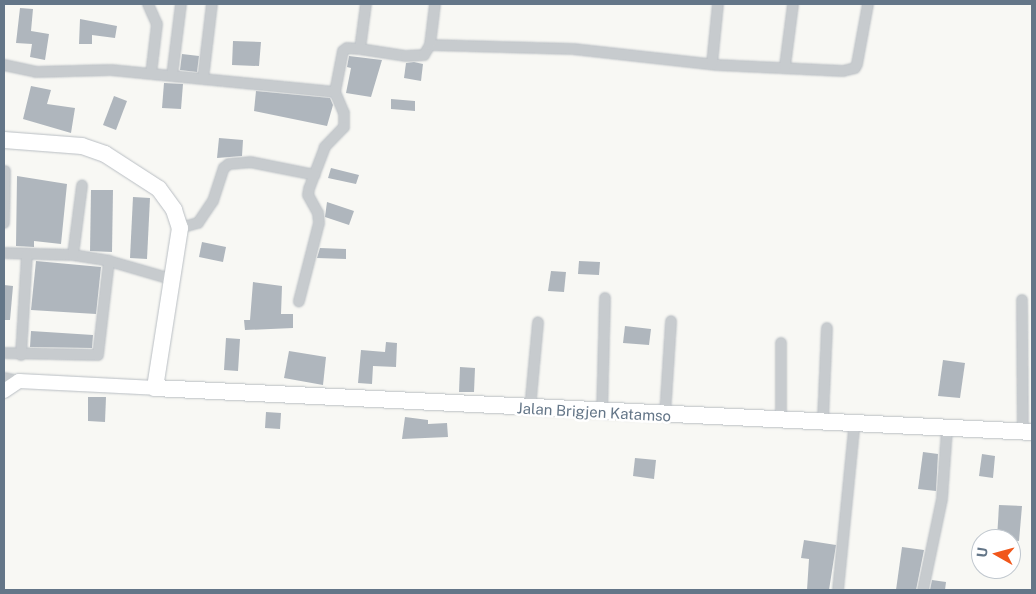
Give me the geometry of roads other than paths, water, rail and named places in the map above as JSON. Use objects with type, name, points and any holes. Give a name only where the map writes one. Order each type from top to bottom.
[{"type":"main road","points":[[4,140],[66,144],[105,154],[159,188],[174,210],[180,228],[155,388]]},
{"type":"main road","name":"Jalan Brigjen Katamso","points":[[155,388],[602,413],[823,419],[947,429],[1027,432]]},
{"type":"street","points":[[148,4],[157,24],[151,74]]},
{"type":"street","points":[[172,76],[182,4]]},
{"type":"street","points":[[203,79],[212,4]]},
{"type":"street","points":[[360,49],[366,4]]},
{"type":"street","points":[[299,300],[319,223],[318,213],[308,195],[325,147],[344,127],[344,113],[335,92],[343,51],[347,48],[419,56],[427,52],[430,45],[434,4]]},
{"type":"street","points":[[712,64],[718,4]]},
{"type":"street","points":[[785,66],[793,4]]},
{"type":"street","points":[[430,45],[573,49],[712,64],[785,66],[843,71],[855,68],[868,4]]},
{"type":"street","points":[[4,65],[36,72],[111,70],[335,92]]},
{"type":"street","points":[[180,228],[198,223],[213,201],[224,168],[229,164],[250,162],[314,175]]},
{"type":"street","points":[[4,171],[4,223]]},
{"type":"street","points":[[73,255],[82,186]]},
{"type":"street","points":[[4,253],[73,255],[109,261],[171,279]]},
{"type":"street","points":[[22,355],[27,254]]},
{"type":"street","points":[[4,353],[98,356],[109,261]]},
{"type":"street","points":[[602,413],[605,298]]},
{"type":"street","points":[[1022,300],[1027,432]]},
{"type":"street","points":[[665,415],[671,321]]},
{"type":"street","points":[[530,409],[538,322]]},
{"type":"street","points":[[823,419],[827,328]]},
{"type":"street","points":[[780,417],[781,343]]},
{"type":"street","points":[[4,378],[19,381],[155,388]]},
{"type":"street","points":[[4,391],[19,381]]},
{"type":"street","points":[[838,590],[855,421]]},
{"type":"street","points":[[923,590],[942,499],[947,429]]}]
